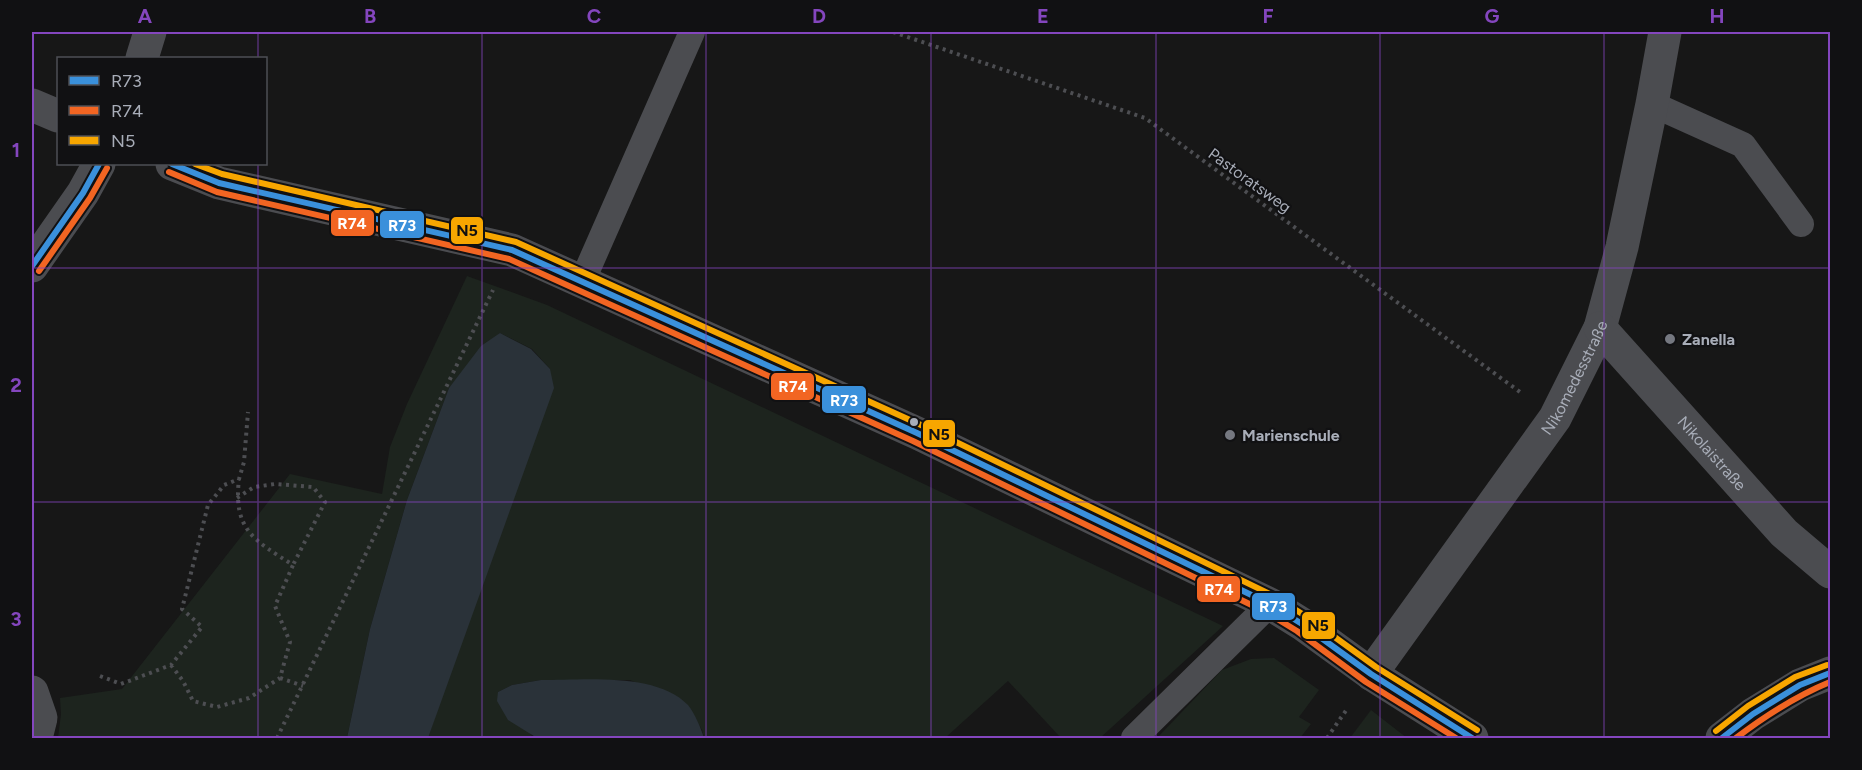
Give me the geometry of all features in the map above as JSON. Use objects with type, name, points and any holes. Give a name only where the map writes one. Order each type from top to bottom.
[{"type":"street","points":[[142,57],[150,32]]},
{"type":"street","name":"Nikomedesstraße","points":[[1371,674],[1556,418],[1600,328],[1622,247],[1653,104],[1665,32]]},
{"type":"street","points":[[32,105],[57,116]]},
{"type":"street","points":[[32,266],[83,193],[98,165]]},
{"type":"street","points":[[174,165],[219,183],[512,250],[917,433],[1270,604],[1371,674],[1472,738]]},
{"type":"street","name":"Nikolaistraße","points":[[1600,328],[1784,533],[1830,572]]},
{"type":"street","points":[[1722,738],[1753,714],[1800,685],[1830,673]]},
{"type":"street","points":[[32,692],[40,718],[36,738]]},
{"type":"lane","points":[[582,282],[692,32]]},
{"type":"lane","points":[[1653,104],[1743,145],[1801,224]]},
{"type":"lane","points":[[1134,738],[1270,604]]},
{"type":"path","name":"Pastoratsweg","points":[[893,32],[1145,118],[1556,418]]},
{"type":"path","points":[[278,738],[512,250]]},
{"type":"path","points":[[248,412],[244,462],[237,498],[241,521],[258,543],[293,565]]},
{"type":"path","points":[[100,676],[121,684],[171,665],[202,627],[182,609],[208,505],[224,485],[239,479]]},
{"type":"path","points":[[171,665],[183,681],[192,701],[218,707],[249,698],[280,678],[290,642],[275,606],[325,502],[313,487],[275,484],[254,487],[237,498]]},
{"type":"path","points":[[280,678],[303,687]]},
{"type":"shaded area","points":[[467,276],[547,305],[1223,626],[1100,738],[1061,738],[1008,681],[945,738],[704,738],[688,706],[630,680],[541,680],[512,685],[498,692],[532,736],[537,738],[428,738],[550,369],[532,349],[500,333],[449,388],[407,500],[370,629],[347,738],[58,738],[60,698],[122,689],[290,474],[382,494],[390,447],[407,404]]},
{"type":"shaded area","points":[[500,333],[531,349],[550,369],[554,388],[428,738],[347,738],[370,629],[407,500],[449,388],[481,346]]},
{"type":"shaded area","points":[[1274,658],[1319,690],[1299,717],[1311,724],[1300,738],[1157,738],[1222,670],[1251,659]]},
{"type":"shaded area","points":[[541,680],[619,680],[658,687],[675,694],[688,705],[698,721],[704,738],[537,738],[508,720],[497,701],[498,692],[512,685]]},
{"type":"shaded area","points":[[1371,710],[1407,738],[1350,738]]},
{"type":"transit line","name":"R73","points":[[32,266],[83,193],[98,165]]},
{"type":"transit line","name":"R73","points":[[174,165],[219,183],[512,250],[917,433],[1270,604],[1371,674],[1472,738]]},
{"type":"transit line","name":"N5","points":[[198,165],[222,174],[516,242],[921,425],[1274,596],[1376,667],[1477,730]]},
{"type":"transit line","name":"R74","points":[[39,271],[90,198],[107,168]]},
{"type":"transit line","name":"R74","points":[[169,172],[217,192],[509,259],[913,441],[1266,612],[1297,631],[1366,682],[1456,738]]},
{"type":"transit line","name":"N5","points":[[1716,731],[1748,706],[1795,677],[1827,665]]},
{"type":"transit line","name":"R73","points":[[1722,738],[1753,714],[1800,685],[1830,673]]},
{"type":"transit line","name":"R74","points":[[1736,738],[1781,707],[1830,682]]},
{"type":"place","name":"Zanella","points":[[1670,339]]},
{"type":"place","name":"Marienschule","points":[[1230,435]]}]
